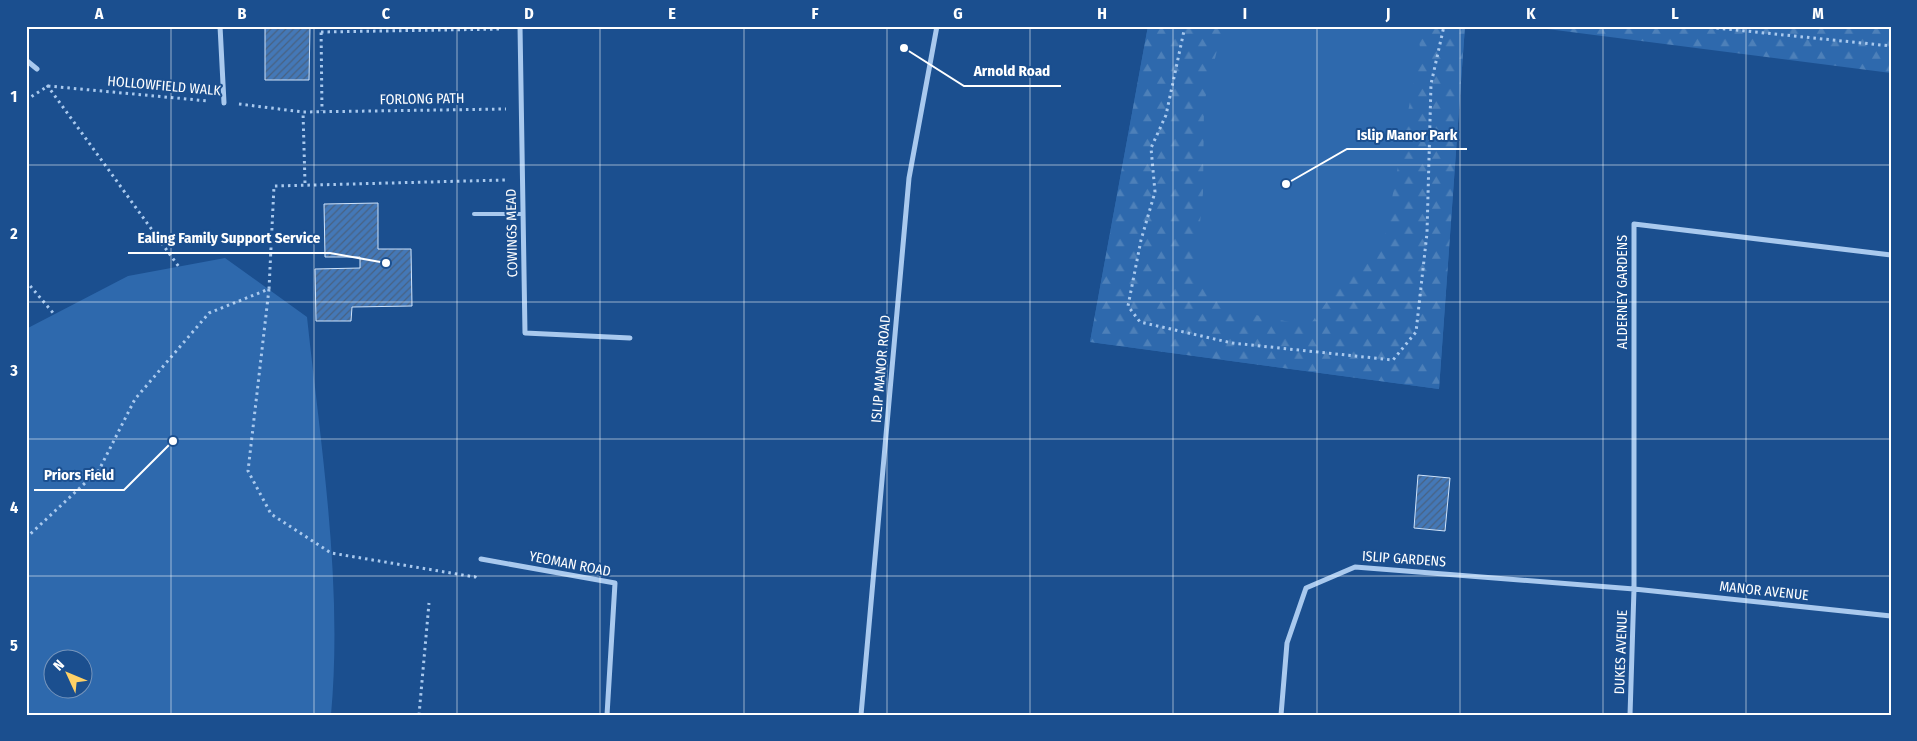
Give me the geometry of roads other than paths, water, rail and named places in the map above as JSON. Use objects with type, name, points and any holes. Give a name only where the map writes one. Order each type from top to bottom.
[{"type":"street","points":[[220,26],[224,102]]},
{"type":"street","name":"ISLIP MANOR ROAD","points":[[860,715],[909,178],[937,26]]},
{"type":"street","name":"COWINGS MEAD","points":[[520,28],[525,333],[630,338]]},
{"type":"street","points":[[26,60],[36,69]]},
{"type":"street","name":"ALDERNEY GARDENS","points":[[1634,589],[1634,224],[1891,255]]},
{"type":"street","name":"YEOMAN ROAD","points":[[481,559],[615,584],[607,715]]},
{"type":"street","name":"ISLIP GARDENS","points":[[1281,715],[1287,643],[1306,588],[1355,566],[1634,589]]},
{"type":"street","name":"MANOR AVENUE","points":[[1634,589],[1891,616]]},
{"type":"street","name":"DUKES AVENUE","points":[[1630,715],[1634,589]]},
{"type":"lane","points":[[474,214],[522,214]]},
{"type":"place","name":"Arnold Road","points":[[904,48]]},
{"type":"place","name":"Islip Manor Park","points":[[1286,184]]},
{"type":"place","name":"Ealing Family Support Service","points":[[386,263]]},
{"type":"place","name":"Priors Field","points":[[173,441]]}]
